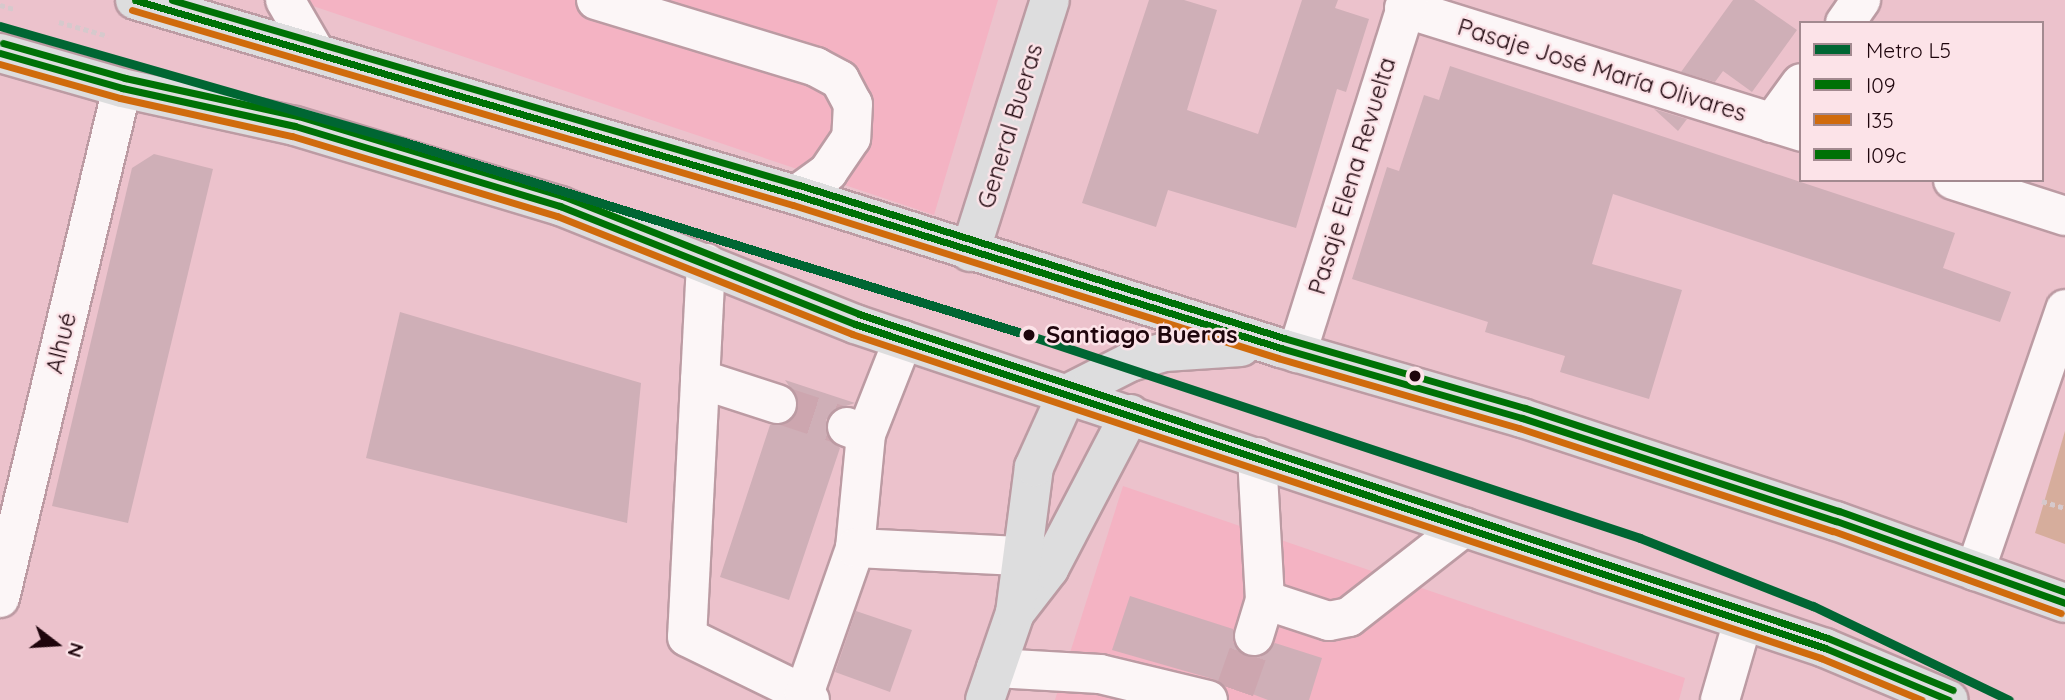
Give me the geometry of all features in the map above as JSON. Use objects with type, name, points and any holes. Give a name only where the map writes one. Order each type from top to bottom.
[{"type":"main road","points":[[135,0],[314,50],[796,195],[1289,351],[1594,441],[2065,603]]},
{"type":"main road","name":"General Bueras","points":[[970,252],[1049,0]]},
{"type":"main road","points":[[0,53],[122,88],[296,125],[560,206],[903,340],[1836,653],[1949,700]]},
{"type":"main road","points":[[990,684],[1015,613],[1020,556],[1034,467],[1067,394],[1130,362],[1165,352],[1201,347],[1289,351]]},
{"type":"main road","points":[[1015,613],[1049,569],[1130,414]]},
{"type":"street","points":[[285,0],[314,50]]},
{"type":"street","points":[[596,0],[816,67],[839,80],[853,104],[851,138],[828,172],[796,195]]},
{"type":"street","points":[[1845,21],[1861,0]]},
{"type":"street","name":"Pasaje José María Olivares","points":[[1406,4],[1786,127]]},
{"type":"street","name":"Pasaje Elena Revuelta","points":[[1289,351],[1406,4]]},
{"type":"street","name":"Alhué","points":[[0,598],[122,88]]},
{"type":"street","points":[[1786,127],[1799,89]]},
{"type":"street","points":[[1959,182],[2065,216]]},
{"type":"street","points":[[706,264],[687,637],[807,697],[855,548],[856,431],[903,340]]},
{"type":"street","points":[[1975,571],[2065,309]]},
{"type":"street","points":[[701,379],[777,404]]},
{"type":"street","points":[[1256,457],[1259,618],[1329,621],[1349,617],[1464,527]]},
{"type":"street","points":[[855,548],[1020,556]]},
{"type":"street","points":[[1720,700],[1743,621]]},
{"type":"street","points":[[990,684],[1100,674],[1218,697]]},
{"type":"shaded area","points":[[295,0],[998,0],[934,215]]},
{"type":"shaded area","points":[[2065,431],[2065,544],[2035,533]]},
{"type":"shaded area","points":[[1123,486],[1685,678],[1679,700],[1055,700]]},
{"type":"building","points":[[1149,0],[1184,0],[1217,10],[1187,110],[1258,134],[1302,0],[1338,0],[1335,8],[1369,19],[1346,92],[1337,89],[1296,228],[1168,190],[1156,227],[1082,203]]},
{"type":"building","points":[[1733,0],[1754,0],[1797,30],[1752,92],[1723,71],[1715,82],[1681,72]]},
{"type":"building","points":[[1450,66],[1955,233],[1943,268],[2011,292],[2000,322],[1613,194],[1592,264],[1682,290],[1649,399],[1560,372],[1565,356],[1485,332],[1488,322],[1352,279],[1387,167],[1399,171],[1424,95],[1439,100]]},
{"type":"building","points":[[1654,109],[1687,119],[1678,131]]},
{"type":"building","points":[[154,154],[213,169],[128,523],[52,506],[132,168]]},
{"type":"building","points":[[400,312],[641,383],[627,523],[366,458]]},
{"type":"building","points":[[785,380],[855,403],[834,410],[826,420],[830,440],[840,448],[789,600],[720,577],[770,425],[782,425],[798,411],[798,399]]},
{"type":"building","points":[[1130,596],[1233,629],[1233,642],[1247,657],[1260,657],[1275,643],[1322,658],[1309,700],[1268,700],[1213,679],[1112,650]]},
{"type":"building","points":[[856,611],[912,630],[890,692],[835,672]]},
{"type":"tunnel","points":[[777,404],[847,427]]},
{"type":"tunnel","points":[[1235,690],[1254,636]]},
{"type":"metro line","name":"L5","points":[[0,26],[404,142],[1028,335],[1640,538],[1813,606],[2009,700]]},
{"type":"transit line","name":"I09","points":[[135,0],[796,195],[1281,348],[1522,418],[1836,521],[2065,603]]},
{"type":"transit line","name":"I09c","points":[[172,0],[799,185],[1284,338],[1525,408],[1839,511],[2065,592]]},
{"type":"transit line","name":"I35","points":[[132,10],[793,205],[1278,358],[1519,428],[1833,531],[2061,613]]},
{"type":"transit line","name":"I09c","points":[[3,43],[125,78],[298,116],[563,196],[859,314],[1828,638],[1953,690]]},
{"type":"transit line","name":"I09","points":[[0,53],[122,88],[295,126],[560,206],[855,324],[1825,648],[1949,700]]},
{"type":"transit line","name":"I35","points":[[0,64],[120,98],[292,136],[557,216],[852,334],[1821,658],[1922,700]]},
{"type":"place","name":"Santiago Bueras","points":[[1029,335]]}]
